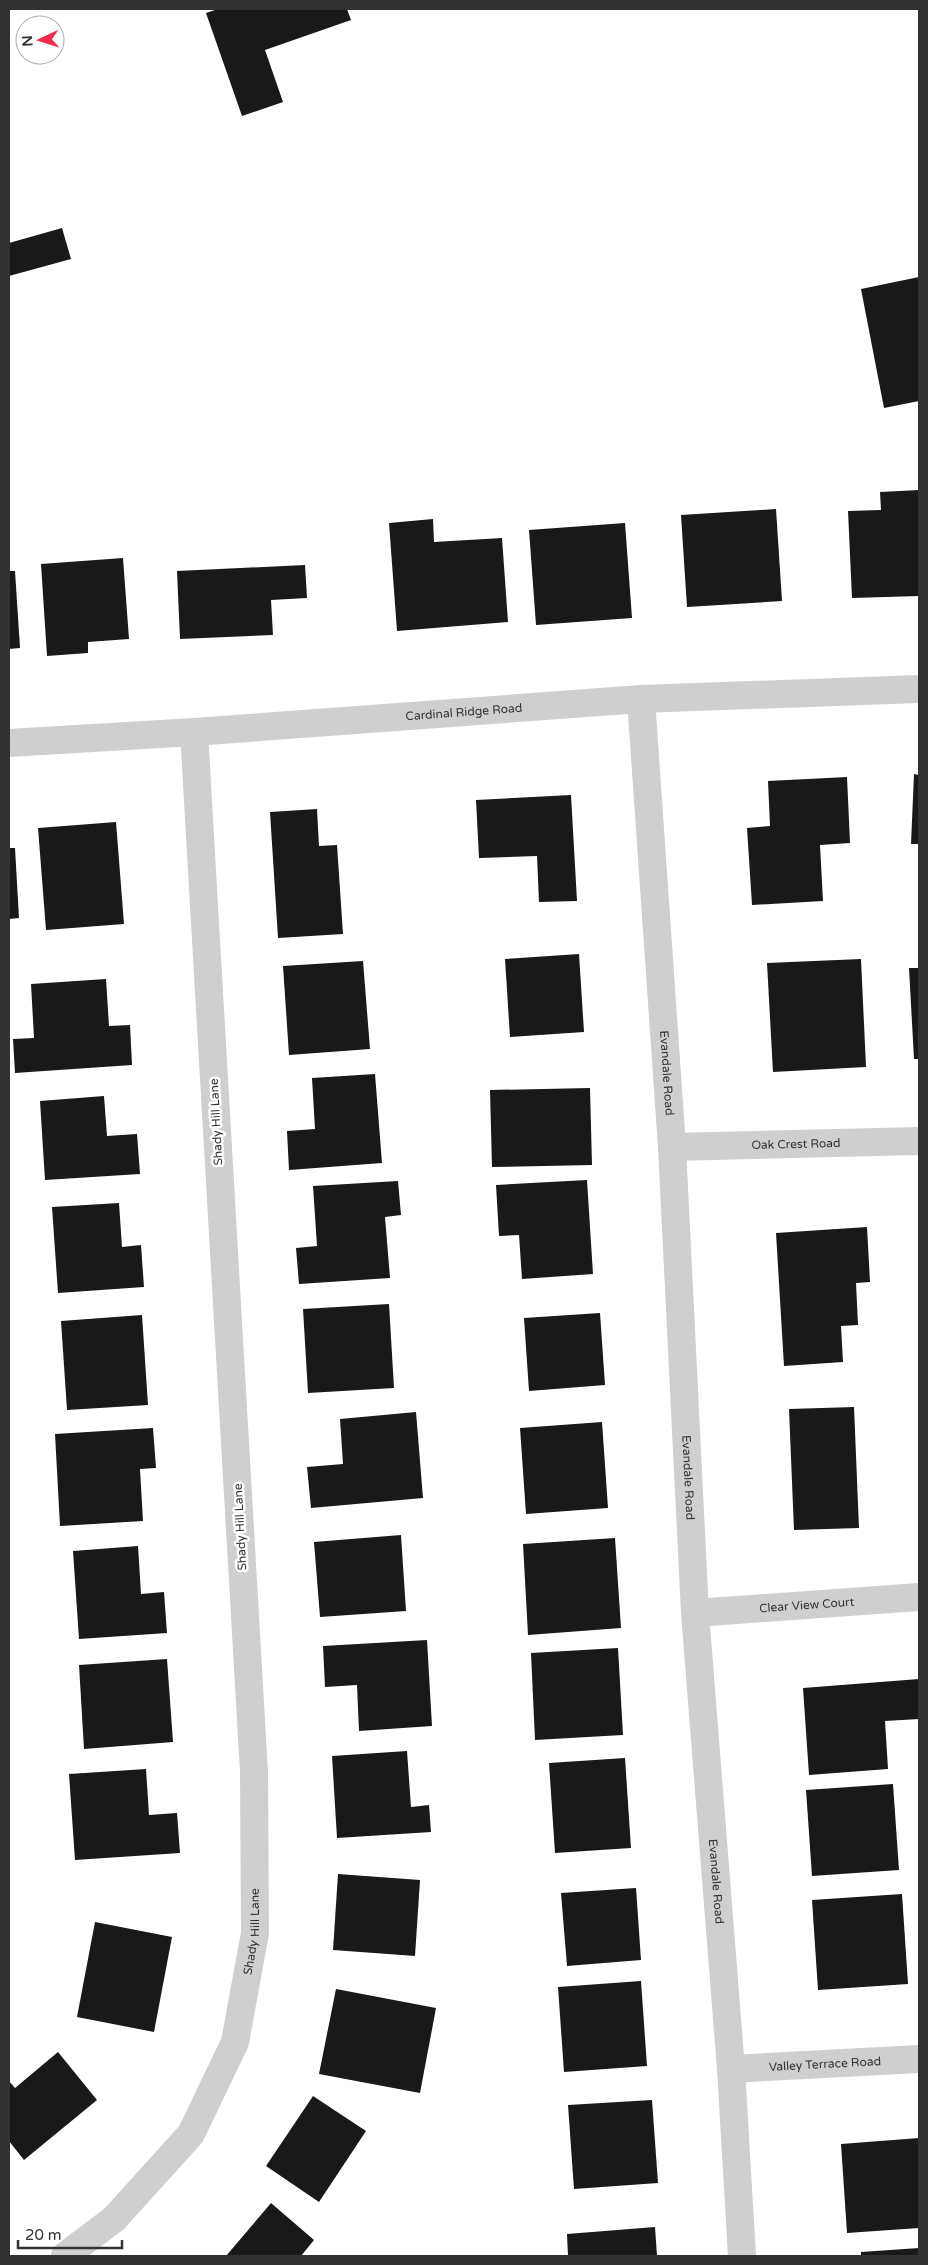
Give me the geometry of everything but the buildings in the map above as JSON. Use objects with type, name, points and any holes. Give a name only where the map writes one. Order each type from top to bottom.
[{"type":"street","name":"Cardinal Ridge Road","points":[[9,743],[194,732],[641,699],[919,689]]},
{"type":"street","name":"Evandale Road","points":[[641,699],[672,1147],[695,1613],[731,2069],[742,2256]]},
{"type":"street","name":"Shady Hill Lane","points":[[65,2256],[114,2219],[191,2134],[236,2042],[256,1933],[253,1762],[194,732]]},
{"type":"street","name":"Oak Crest Road","points":[[672,1147],[919,1141]]},
{"type":"street","name":"Clear View Court","points":[[695,1613],[919,1597]]},
{"type":"street","name":"Valley Terrace Road","points":[[731,2069],[919,2059]]}]
